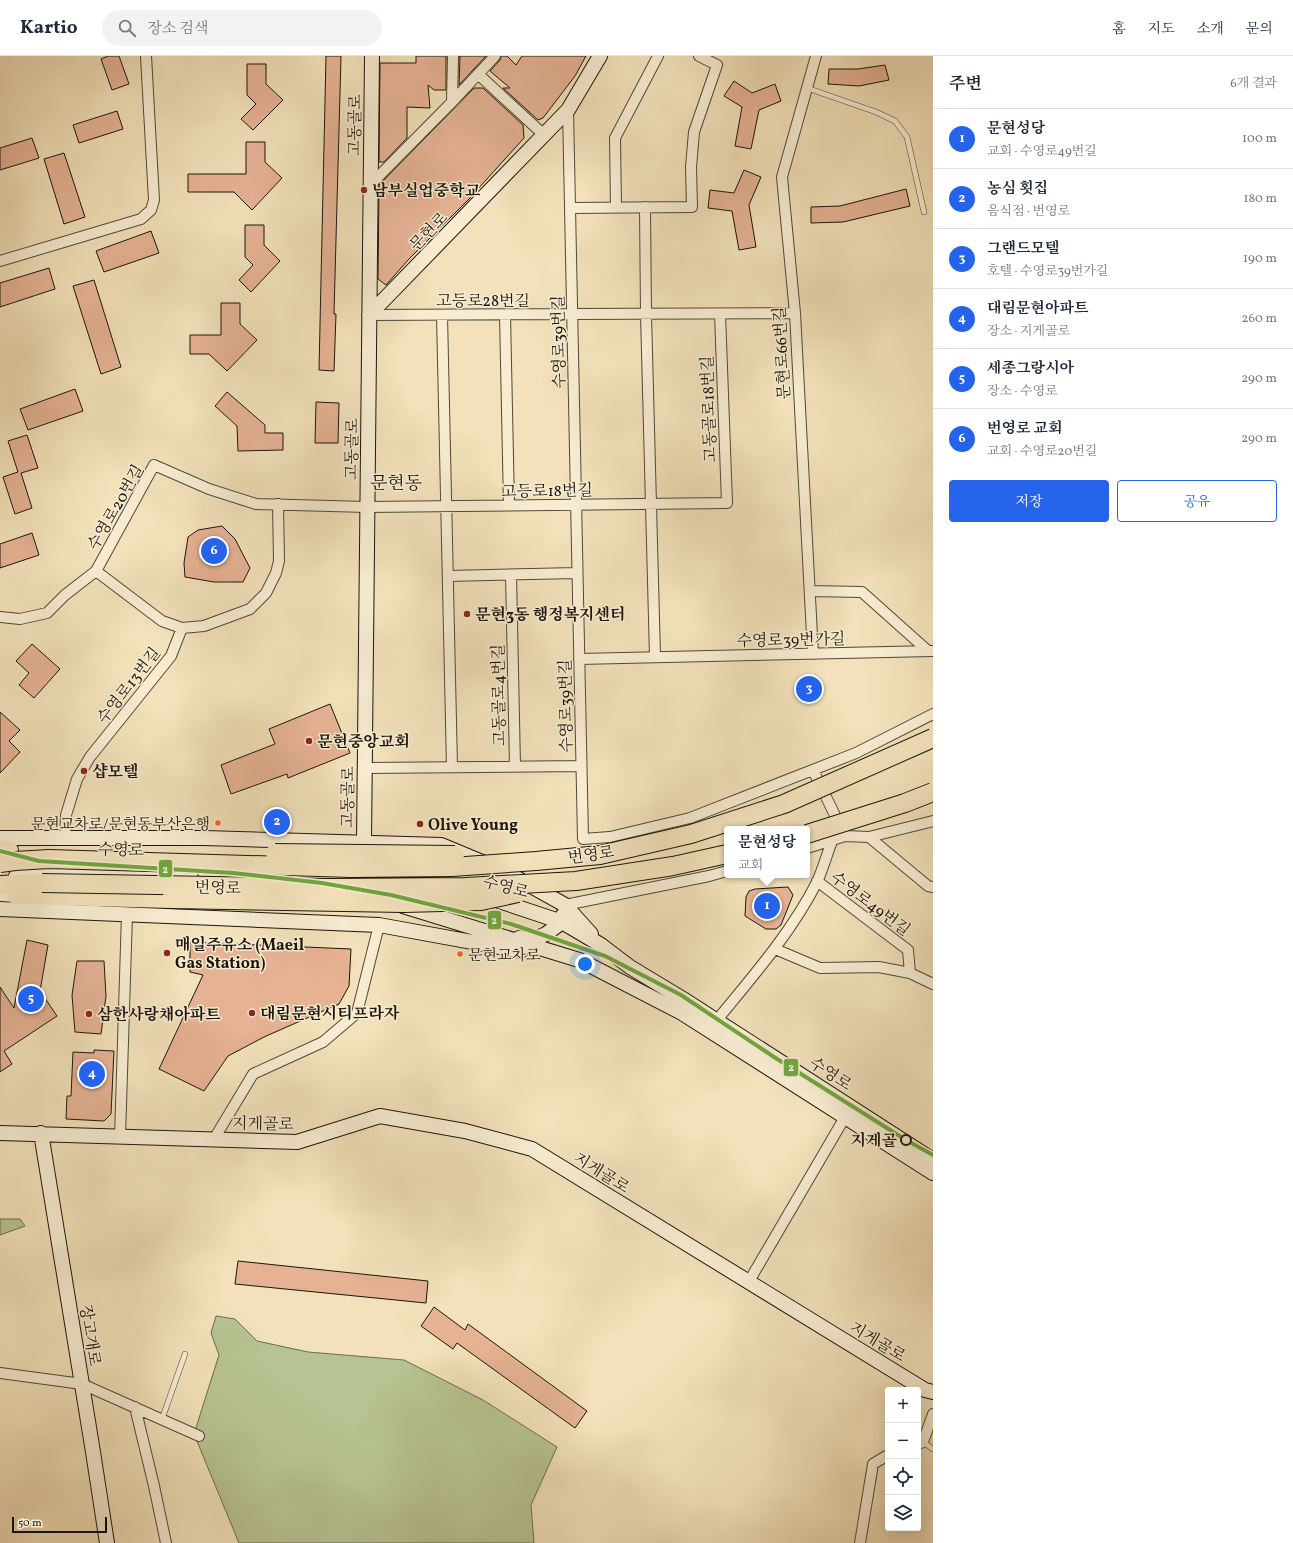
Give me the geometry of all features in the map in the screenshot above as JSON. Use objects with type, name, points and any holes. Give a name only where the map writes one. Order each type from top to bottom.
[{"type":"highway","name":"번영로","points":[[2,852],[15,861],[49,859],[351,868],[452,868],[600,855],[691,834],[784,804],[933,738]]},
{"type":"highway","points":[[810,833],[905,803],[933,792]]},
{"type":"highway","points":[[2,852],[490,856],[600,855]]},
{"type":"highway","name":"번영로","points":[[0,885],[42,883],[328,888],[466,887],[576,882],[673,866],[724,855]]},
{"type":"highway","points":[[5,896],[404,903],[482,900],[576,882]]},
{"type":"main road","name":"고동골로","points":[[364,842],[372,56]]},
{"type":"main road","name":"문현로","points":[[369,316],[568,110],[600,56]]},
{"type":"main road","points":[[2,852],[65,839],[204,838],[441,845],[506,872],[565,905],[601,945]]},
{"type":"main road","name":"수영로","points":[[2,852],[28,865],[127,866],[311,872],[384,877],[498,900],[562,922],[601,945],[630,967],[717,1020],[933,1160]]},
{"type":"main road","name":"수영로","points":[[0,878],[52,872],[188,877],[362,893],[579,960],[682,1013],[933,1173]]},
{"type":"main road","points":[[501,936],[532,940],[546,934],[562,922],[565,905]]},
{"type":"main road","name":"수영로","points":[[0,909],[379,925],[485,943],[593,967]]},
{"type":"main road","name":"지게골로","points":[[0,1133],[41,1133],[297,1142],[380,1116],[472,1133],[532,1149],[748,1283],[925,1390],[933,1392]]},
{"type":"main road","name":"장고개로","points":[[41,1133],[107,1543]]},
{"type":"street","points":[[0,261],[141,219],[150,210],[154,200],[146,56]]},
{"type":"street","points":[[452,102],[453,56]]},
{"type":"street","points":[[370,185],[495,56]]},
{"type":"street","points":[[616,208],[615,138],[658,56]]},
{"type":"street","points":[[570,208],[692,208],[691,167],[694,132],[717,65],[699,56]]},
{"type":"street","name":"문현로66번길","points":[[813,654],[794,313],[782,177],[816,56]]},
{"type":"street","points":[[478,74],[544,135]]},
{"type":"street","name":"수영로39번길","points":[[568,110],[583,839],[610,837],[690,818],[813,770]]},
{"type":"street","points":[[645,208],[646,314],[655,657]]},
{"type":"street","name":"고등로28번길","points":[[369,316],[794,313]]},
{"type":"street","name":"고동골로18번길","points":[[720,314],[727,502]]},
{"type":"street","points":[[442,315],[445,506],[452,767]]},
{"type":"street","points":[[505,315],[509,505]]},
{"type":"street","name":"수영로20번길","points":[[0,617],[20,620],[47,613],[65,595],[96,571],[154,466],[209,489],[256,504],[367,507]]},
{"type":"street","name":"고등로18번길","points":[[367,507],[727,502]]},
{"type":"street","points":[[96,571],[162,621],[182,628],[204,626],[250,609],[266,593],[276,573],[279,561],[278,504]]},
{"type":"street","name":"고동골로4번길","points":[[511,574],[515,766]]},
{"type":"street","points":[[448,576],[577,574]]},
{"type":"street","name":"수영로39번가길","points":[[810,591],[862,592],[931,651]]},
{"type":"street","name":"수영로13번길","points":[[65,839],[66,815],[78,779],[90,757],[171,656],[182,628]]},
{"type":"street","name":"수영로39번가길","points":[[580,659],[931,651]]},
{"type":"street","points":[[845,836],[813,770],[856,753],[933,714]]},
{"type":"street","name":"고동골로4번길","points":[[364,768],[581,766]]},
{"type":"street","points":[[810,847],[845,836],[869,837],[933,821]]},
{"type":"street","points":[[869,837],[928,886],[933,886]]},
{"type":"street","name":"수영로49번길","points":[[717,1020],[775,949],[818,881],[832,841]]},
{"type":"street","points":[[565,905],[724,872]]},
{"type":"street","name":"수영로49번길","points":[[818,881],[908,950],[910,973]]},
{"type":"street","points":[[120,1136],[127,914]]},
{"type":"street","name":"지게골로","points":[[214,1139],[253,1074],[323,1042],[357,1013],[379,925]]},
{"type":"street","points":[[775,949],[820,968],[879,968],[910,973],[933,984]]},
{"type":"street","name":"수영로","points":[[748,1283],[845,1117]]},
{"type":"street","points":[[0,1373],[82,1384],[199,1436]]},
{"type":"street","points":[[135,1407],[166,1543]]},
{"type":"street","points":[[921,1443],[933,1414]]},
{"type":"street","points":[[860,1543],[873,1464],[885,1457]]},
{"type":"lane","points":[[806,88],[876,112],[895,122],[907,137],[924,212]]},
{"type":"lane","points":[[162,1420],[185,1354]]},
{"type":"lane","points":[[921,1443],[933,1449]]},
{"type":"green space","points":[[0,1219],[20,1219],[25,1226],[0,1235]]},
{"type":"green space","points":[[216,1316],[235,1319],[257,1341],[308,1352],[404,1360],[483,1400],[557,1447],[531,1505],[534,1543],[239,1543],[194,1434],[219,1355],[211,1333]]},
{"type":"building","points":[[108,56],[119,56],[129,84],[112,90],[101,59]]},
{"type":"building","points":[[326,56],[341,56],[334,314],[336,314],[334,371],[319,370]]},
{"type":"building","points":[[416,56],[446,56],[446,90],[434,90],[428,85],[430,108],[407,107],[407,138],[384,162],[379,162],[380,63],[416,63]]},
{"type":"building","points":[[460,56],[486,56],[459,85]]},
{"type":"building","points":[[501,56],[507,56],[516,65],[522,56],[586,56],[575,76],[543,118],[538,120],[503,88],[510,88],[490,71],[500,60]]},
{"type":"building","points":[[247,64],[266,64],[266,84],[283,100],[253,130],[241,119],[256,104],[247,95]]},
{"type":"building","points":[[885,65],[889,80],[859,86],[828,84],[829,69],[858,69]]},
{"type":"building","points":[[734,81],[752,93],[775,84],[781,101],[759,110],[751,149],[735,146],[742,107],[724,96]]},
{"type":"building","points":[[474,88],[483,88],[523,125],[524,138],[468,200],[408,260],[386,285],[378,279],[379,185]]},
{"type":"building","points":[[117,111],[123,129],[79,143],[73,125]]},
{"type":"building","points":[[32,138],[39,158],[0,170],[0,148]]},
{"type":"building","points":[[246,142],[265,142],[265,162],[282,178],[252,210],[234,192],[188,192],[188,174],[246,174]]},
{"type":"building","points":[[64,153],[85,217],[64,224],[44,159]]},
{"type":"building","points":[[744,170],[761,177],[749,205],[756,247],[739,250],[732,211],[708,208],[710,190],[734,193]]},
{"type":"building","points":[[906,189],[910,206],[843,222],[811,223],[811,207],[840,206]]},
{"type":"building","points":[[245,225],[264,225],[264,245],[280,261],[251,292],[239,280],[253,265],[245,257]]},
{"type":"building","points":[[151,231],[159,253],[104,272],[96,251]]},
{"type":"building","points":[[49,268],[55,289],[0,307],[0,283]]},
{"type":"building","points":[[94,280],[121,367],[101,374],[73,286]]},
{"type":"building","points":[[221,303],[240,303],[240,324],[257,340],[227,371],[209,354],[190,354],[190,335],[221,335]]},
{"type":"building","points":[[75,389],[83,411],[28,430],[20,409]]},
{"type":"building","points":[[227,392],[265,425],[265,433],[283,433],[283,450],[238,451],[237,426],[215,406]]},
{"type":"building","points":[[316,402],[339,403],[338,443],[315,443]]},
{"type":"building","points":[[27,435],[38,468],[21,473],[32,508],[15,514],[3,477],[18,472],[8,441]]},
{"type":"building","points":[[222,526],[235,539],[250,568],[243,582],[214,582],[185,577],[184,563],[188,537],[198,530]]},
{"type":"building","points":[[32,533],[39,555],[0,568],[0,544]]},
{"type":"building","points":[[32,644],[60,669],[34,698],[19,685],[29,673],[16,661]]},
{"type":"building","name":"문현중앙교회","points":[[330,704],[350,753],[288,778],[287,774],[231,794],[221,765],[275,744],[269,729]]},
{"type":"building","points":[[0,712],[20,730],[9,741],[20,752],[0,773]]},
{"type":"building","points":[[788,887],[793,895],[781,925],[776,929],[766,929],[745,916],[746,897],[749,891],[755,889]]},
{"type":"building","points":[[27,940],[48,945],[40,991],[57,1016],[4,1051],[12,1064],[0,1072],[0,987],[14,1008]]},
{"type":"building","name":"대림문현시티프라자","points":[[190,942],[351,949],[349,986],[339,1004],[264,1037],[228,1056],[204,1091],[159,1069],[203,975],[190,972]]},
{"type":"building","name":"삼한사랑채아파트","points":[[77,961],[104,961],[106,996],[101,1034],[75,1032],[72,995]]},
{"type":"building","points":[[94,1050],[114,1051],[111,1114],[104,1121],[66,1119],[67,1096],[71,1096],[73,1052],[94,1053]]},
{"type":"building","points":[[238,1261],[428,1281],[426,1303],[235,1284]]},
{"type":"building","points":[[434,1307],[465,1330],[468,1324],[587,1411],[575,1428],[457,1343],[453,1349],[421,1326]]},
{"type":"transit line","name":"2","points":[[0,851],[39,861],[233,873],[322,883],[391,895],[511,924],[605,956],[681,995],[774,1057],[906,1140],[933,1155]]},
{"type":"place","name":"남부실업중학교","points":[[364,190]]},
{"type":"place","name":"번영로 교회","points":[[214,551]]},
{"type":"place","name":"문현3동 행정복지센터","points":[[467,614]]},
{"type":"place","name":"그랜드모텔","points":[[809,689]]},
{"type":"place","name":"문현중앙교회","points":[[309,741]]},
{"type":"place","name":"샵모텔","points":[[84,771]]},
{"type":"place","name":"농심 횟집","points":[[277,822]]},
{"type":"place","name":"문현교차로/문현동부산은행","points":[[218,823]]},
{"type":"place","name":"Olive Young","points":[[420,824]]},
{"type":"place","name":"문현성당","points":[[767,906]]},
{"type":"place","name":"매일주유소 (Maeil Gas Station)","points":[[167,953]]},
{"type":"place","name":"문현교차로","points":[[460,954]]},
{"type":"place","name":"세종그랑시아","points":[[31,999]]},
{"type":"place","name":"대림문현시티프라자","points":[[252,1013]]},
{"type":"place","name":"삼한사랑채아파트","points":[[89,1014]]},
{"type":"place","name":"대림문현아파트","points":[[92,1074]]},
{"type":"place","name":"지게골","points":[[906,1140]]},
{"type":"district","name":"문현동","points":[[396,483]]}]
